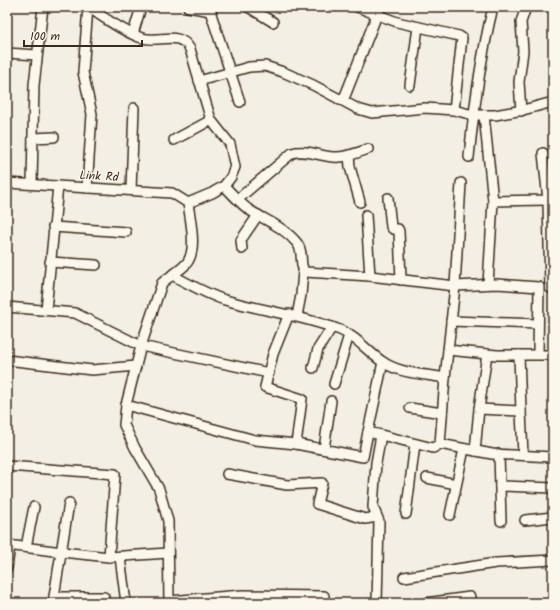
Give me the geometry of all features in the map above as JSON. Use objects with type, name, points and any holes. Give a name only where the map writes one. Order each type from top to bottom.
[{"type":"street","points":[[32,184],[34,85],[43,7]]},
{"type":"street","points":[[133,34],[141,7]]},
{"type":"street","points":[[188,7],[211,9],[240,102]]},
{"type":"street","points":[[248,7],[273,22]]},
{"type":"street","points":[[357,7],[378,11],[418,27],[459,36],[462,38],[463,41],[454,110]]},
{"type":"street","points":[[469,157],[473,115],[493,7]]},
{"type":"street","points":[[521,111],[519,82],[523,51],[522,22],[526,7]]},
{"type":"street","points":[[87,188],[92,114],[84,72],[92,8],[133,34],[142,38],[157,40],[173,38],[186,42],[190,49],[211,120],[230,144],[235,167],[231,177],[224,186],[212,193],[188,203],[192,230],[191,256],[185,265],[166,278],[162,283],[141,346],[126,406],[124,425],[135,448],[159,489],[168,521],[169,602],[242,595],[324,596]]},
{"type":"street","points":[[340,100],[345,96],[378,11]]},
{"type":"street","points":[[410,85],[418,27]]},
{"type":"street","points":[[7,54],[37,55]]},
{"type":"street","points":[[199,81],[249,66],[276,69],[313,85],[358,109],[372,113],[425,108],[454,110],[473,115],[495,115],[521,111],[553,102]]},
{"type":"street","points":[[132,190],[134,108]]},
{"type":"street","points":[[484,115],[493,201],[488,284]]},
{"type":"street","points":[[174,140],[211,120]]},
{"type":"street","points":[[33,138],[54,137]]},
{"type":"street","points":[[238,199],[292,153],[299,151],[333,157],[349,155],[368,149]]},
{"type":"street","points":[[303,271],[370,276],[455,286],[488,284],[551,288],[550,200],[543,153]]},
{"type":"street","points":[[349,155],[350,167],[360,202]]},
{"type":"street","name":"Link Rd","points":[[7,183],[172,193],[188,203]]},
{"type":"street","points":[[440,444],[445,378],[455,286],[461,183]]},
{"type":"street","points":[[46,310],[58,186]]},
{"type":"street","points":[[224,186],[250,210],[274,224],[301,248],[303,271],[301,295],[293,315],[273,354],[265,387],[302,399],[296,444]]},
{"type":"street","points":[[388,198],[391,227],[398,230],[401,280]]},
{"type":"street","points":[[493,201],[550,200]]},
{"type":"street","points":[[242,249],[241,240],[258,214]]},
{"type":"street","points":[[366,215],[370,276]]},
{"type":"street","points":[[53,227],[126,232]]},
{"type":"street","points":[[50,262],[96,265]]},
{"type":"street","points":[[172,275],[211,295],[225,300],[293,315],[332,327],[354,338],[383,362],[402,371],[445,378]]},
{"type":"street","points":[[538,354],[539,287]]},
{"type":"street","points":[[7,307],[75,313],[141,346],[269,373]]},
{"type":"street","points":[[451,321],[538,324]]},
{"type":"street","points":[[313,368],[318,349],[332,327]]},
{"type":"street","points":[[334,384],[349,335]]},
{"type":"street","points":[[448,350],[497,356],[538,354],[553,355]]},
{"type":"street","points":[[475,451],[487,354]]},
{"type":"street","points":[[520,355],[523,455]]},
{"type":"street","points":[[7,360],[92,370],[136,366]]},
{"type":"street","points":[[126,406],[255,440],[296,444],[363,457],[383,362]]},
{"type":"street","points":[[324,449],[331,401]]},
{"type":"street","points":[[410,408],[442,413]]},
{"type":"street","points":[[479,410],[521,411]]},
{"type":"street","points":[[368,432],[433,448],[440,444],[498,454],[553,457]]},
{"type":"street","points":[[377,603],[379,521],[373,507],[376,463],[381,436]]},
{"type":"street","points":[[406,514],[415,444]]},
{"type":"street","points":[[450,515],[464,449]]},
{"type":"street","points":[[498,454],[501,521]]},
{"type":"street","points":[[7,466],[115,474],[109,557]]},
{"type":"street","points":[[227,474],[287,485],[322,483],[317,504],[365,519],[377,517]]},
{"type":"street","points":[[427,478],[456,484]]},
{"type":"street","points":[[500,486],[553,488]]},
{"type":"street","points":[[69,503],[53,600],[104,597]]},
{"type":"street","points":[[26,547],[34,507]]},
{"type":"street","points":[[525,520],[553,517]]},
{"type":"street","points":[[7,568],[9,545],[109,557],[168,553]]},
{"type":"street","points":[[120,557],[126,603]]},
{"type":"street","points":[[404,577],[496,563],[553,560]]},
{"type":"street","points":[[425,603],[470,597]]}]
